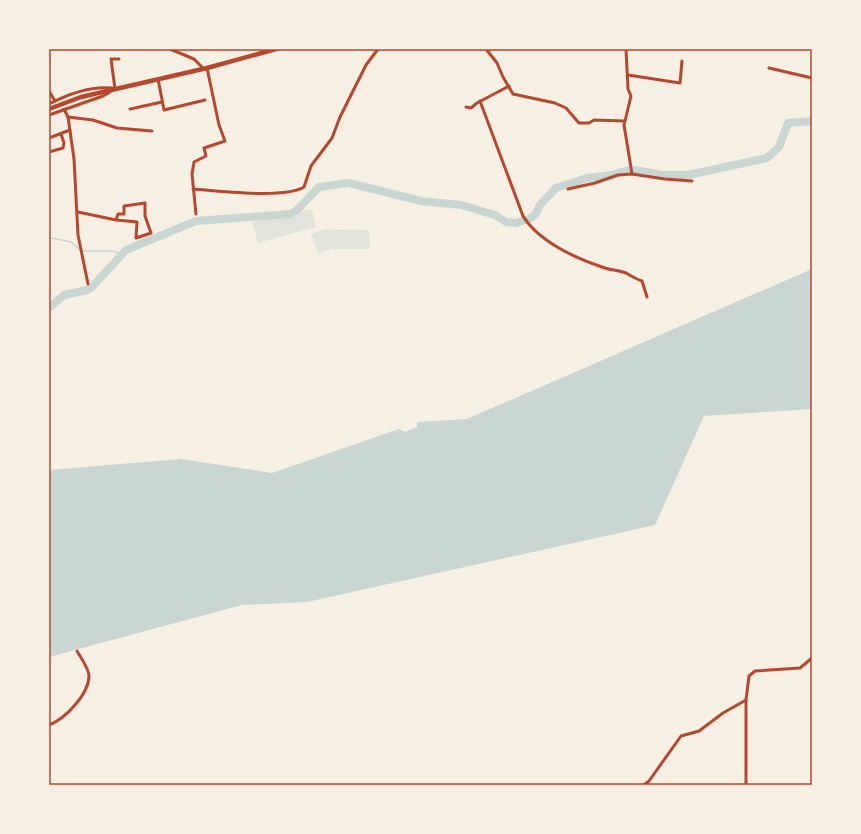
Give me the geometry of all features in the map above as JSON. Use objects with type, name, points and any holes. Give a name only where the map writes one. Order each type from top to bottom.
[{"type":"highway","points":[[49,109],[81,97],[206,69],[276,49]]},
{"type":"street","points":[[170,49],[194,59],[206,69],[219,125],[225,141],[204,148],[206,156],[194,162],[192,174],[196,214]]},
{"type":"street","points":[[193,189],[267,193],[289,192],[304,188],[312,166],[332,138],[340,117],[366,65],[378,49]]},
{"type":"street","points":[[486,49],[497,63],[513,94],[555,103],[566,108],[579,123],[589,123],[594,120],[624,121]]},
{"type":"street","points":[[626,49],[628,90],[631,96],[624,121],[632,174]]},
{"type":"street","points":[[116,89],[111,59],[120,59]]},
{"type":"street","points":[[628,76],[680,83],[682,61]]},
{"type":"street","points":[[769,68],[812,78]]},
{"type":"street","points":[[158,79],[164,110],[205,100]]},
{"type":"street","points":[[466,107],[471,108],[480,101],[509,86]]},
{"type":"street","points":[[49,104],[69,95],[102,87],[116,89]]},
{"type":"street","points":[[49,115],[103,96],[116,89]]},
{"type":"street","points":[[49,90],[55,101]]},
{"type":"street","points":[[480,101],[523,216],[528,225],[553,244],[589,263],[624,273],[642,281],[647,297]]},
{"type":"street","points":[[130,109],[162,102]]},
{"type":"street","points":[[64,109],[68,117],[70,130],[78,212],[78,235],[88,284]]},
{"type":"street","points":[[68,117],[93,120],[117,128],[152,131]]},
{"type":"street","points":[[49,138],[70,130]]},
{"type":"street","points":[[49,152],[63,148],[64,143],[61,134]]},
{"type":"street","points":[[568,188],[595,183],[618,175],[632,174],[665,179],[692,180]]},
{"type":"street","points":[[78,212],[116,220],[137,222],[136,238],[151,233],[145,216],[145,203],[124,206],[124,214],[118,214],[116,220]]},
{"type":"street","points":[[49,725],[66,715],[87,686],[90,675],[77,651]]},
{"type":"street","points":[[746,785],[746,700],[750,676],[755,671],[800,668],[812,658]]},
{"type":"street","points":[[644,785],[649,781],[681,736],[699,731],[723,713],[746,700]]},
{"type":"shaded area","points":[[305,210],[312,210],[316,227],[258,243],[252,221],[296,216]]},
{"type":"shaded area","points":[[325,229],[369,230],[370,249],[332,249],[318,253],[311,234]]},
{"type":"shaded area","points":[[812,269],[812,409],[704,416],[655,525],[307,602],[242,605],[49,657],[49,470],[181,459],[272,473],[399,429],[405,432],[417,427],[417,422],[467,419]]},
{"type":"waterway","points":[[49,308],[64,295],[87,290],[92,287],[126,250],[196,221],[290,214],[296,211],[319,187],[349,183],[421,201],[461,205],[495,215],[506,222],[516,223],[529,219],[535,215],[540,205],[556,188],[587,178],[635,170],[662,175],[688,175],[767,158],[779,147],[788,123],[812,121]]},
{"type":"waterway","points":[[52,238],[71,242],[81,251],[112,251],[122,254]]}]
